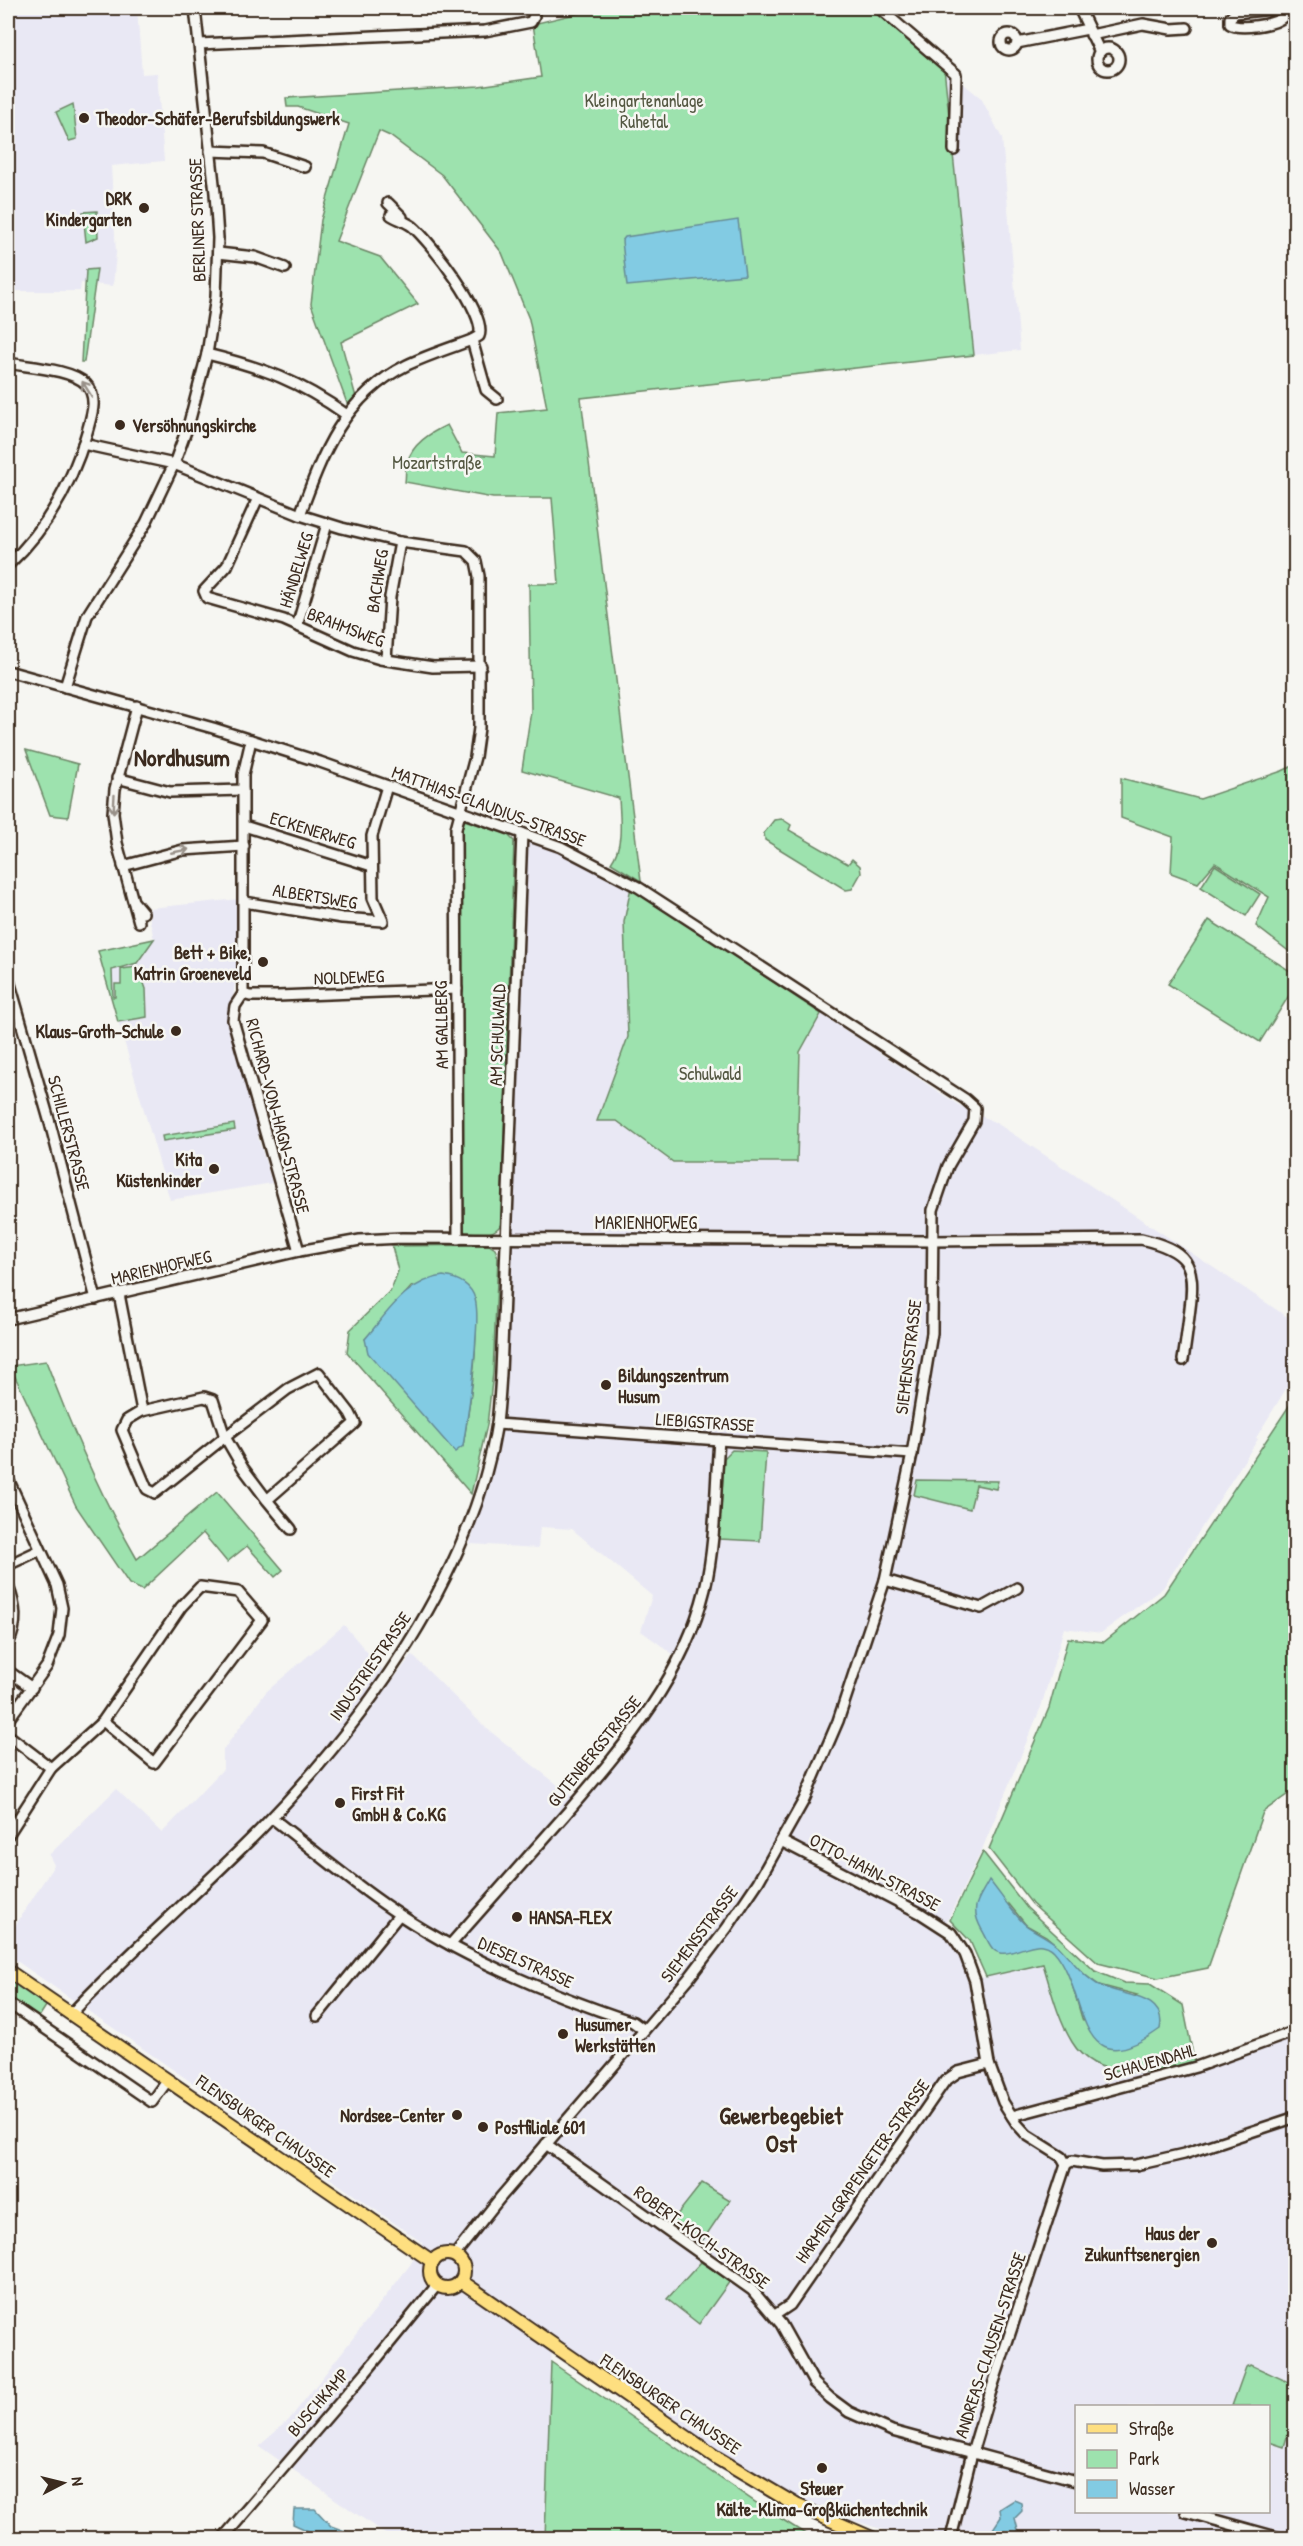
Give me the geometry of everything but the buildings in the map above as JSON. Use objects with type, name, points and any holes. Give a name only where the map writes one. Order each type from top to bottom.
[{"type":"main road","name":"FLENSBURGER CHAUSSEE","points":[[8,1971],[433,2262]]},
{"type":"main road","points":[[444,2255],[454,2256],[463,2267],[461,2281],[452,2288],[437,2285],[431,2275],[433,2262],[444,2255]]},
{"type":"main road","name":"FLENSBURGER CHAUSSEE","points":[[461,2281],[717,2458],[796,2505],[872,2538]]},
{"type":"street","name":"BERLINER STRASSE","points":[[65,687],[87,616],[146,523],[174,464],[189,423],[207,354],[216,297],[218,253],[195,8]]},
{"type":"street","points":[[199,44],[497,30],[531,22],[534,16],[533,8]]},
{"type":"street","points":[[879,8],[956,74],[954,150]]},
{"type":"street","points":[[1079,8],[1100,52]]},
{"type":"street","points":[[1280,8],[1235,13],[1230,18],[1230,24],[1236,27],[1269,24],[1282,17],[1287,8]]},
{"type":"street","points":[[1017,43],[1143,24],[1171,29],[1187,28]]},
{"type":"street","points":[[210,151],[263,153],[305,167]]},
{"type":"street","points":[[300,515],[323,455],[335,431],[374,387],[397,371],[435,352],[479,336],[481,328],[466,296],[442,259],[388,203]]},
{"type":"street","points":[[391,215],[410,225]]},
{"type":"street","points":[[218,253],[255,257],[285,268]]},
{"type":"street","points":[[472,340],[486,390],[497,399]]},
{"type":"street","points":[[207,354],[278,375],[316,394],[347,415]]},
{"type":"street","points":[[8,363],[76,376],[86,384],[94,404],[83,444],[67,485],[31,541],[8,565]]},
{"type":"street","points":[[83,444],[174,464],[327,524],[400,542],[460,549],[473,557],[479,576],[481,666],[477,744],[460,812]]},
{"type":"street","name":"BRAHMSWEG","points":[[258,498],[227,566],[206,588],[204,595],[207,598],[264,614],[353,651],[387,660],[433,667],[481,666]]},
{"type":"street","name":"HÄNDELWEG","points":[[297,626],[327,524]]},
{"type":"street","name":"BACHWEG","points":[[387,660],[390,597],[400,542]]},
{"type":"street","name":"MATTHIAS-CLAUDIUS-STRASSE","points":[[8,671],[251,740],[522,833],[585,858],[638,887],[965,1099],[975,1108]]},
{"type":"street","points":[[137,706],[113,801],[114,826],[123,866],[133,901],[141,917]]},
{"type":"street","name":"RICHARD-VON-HAGN-STRASSE","points":[[251,740],[244,763],[243,790],[243,994],[234,1012],[234,1029],[299,1251]]},
{"type":"street","points":[[117,778],[170,792],[243,790]]},
{"type":"street","points":[[372,866],[372,836],[387,786]]},
{"type":"street","name":"AM GALLBERG","points":[[458,1239],[456,834],[460,812]]},
{"type":"street","name":"ECKENERWEG","points":[[244,826],[372,866]]},
{"type":"street","name":"AM SCHULWALD","points":[[506,1239],[522,833]]},
{"type":"street","points":[[123,866],[183,850],[244,846]]},
{"type":"street","name":"ALBERTSWEG","points":[[244,902],[342,918],[383,921],[373,898],[372,866]]},
{"type":"street","name":"SCHILLERSTRASSE","points":[[8,977],[50,1123],[96,1299]]},
{"type":"street","name":"NOLDEWEG","points":[[243,994],[278,996],[457,989]]},
{"type":"street","name":"SIEMENSSTRASSE","points":[[454,2256],[546,2144],[689,1978],[727,1928],[782,1841],[804,1800],[838,1721],[885,1580],[912,1454],[932,1333],[933,1210],[948,1166],[974,1121],[975,1108]]},
{"type":"street","name":"INDUSTRIESTRASSE","points":[[70,2014],[272,1818],[352,1723],[415,1633],[468,1527],[497,1424],[506,1239]]},
{"type":"street","name":"MARIENHOFWEG","points":[[8,1319],[299,1251],[360,1240],[1141,1239],[1173,1250],[1191,1269],[1193,1282],[1183,1360]]},
{"type":"street","points":[[119,1294],[142,1411]]},
{"type":"street","points":[[267,1500],[355,1424],[350,1413],[318,1373],[279,1395],[225,1437],[155,1492],[147,1489],[122,1430],[127,1420],[142,1411],[204,1397],[213,1400],[225,1437],[243,1468],[267,1500],[291,1529]]},
{"type":"street","name":"LIEBIGSTRASSE","points":[[497,1424],[912,1454]]},
{"type":"street","name":"GUTENBERGSTRASSE","points":[[450,1945],[614,1758],[643,1720],[680,1658],[695,1622],[705,1588],[710,1555],[719,1440]]},
{"type":"street","points":[[8,1479],[57,1585],[62,1608],[58,1635],[47,1666],[8,1720]]},
{"type":"street","points":[[8,1564],[40,1550]]},
{"type":"street","points":[[885,1580],[981,1608],[1017,1588]]},
{"type":"street","points":[[8,1586],[16,1611],[15,1626],[8,1644]]},
{"type":"street","points":[[8,1835],[51,1768],[103,1721],[181,1607],[200,1587],[238,1592],[262,1620],[154,1764],[103,1721]]},
{"type":"street","points":[[8,1671],[32,1688]]},
{"type":"street","points":[[8,1735],[51,1768]]},
{"type":"street","name":"DIESELSTRASSE","points":[[272,1818],[399,1915],[450,1945],[517,1978],[633,2022],[644,2030]]},
{"type":"street","name":"OTTO-HAHN-STRASSE","points":[[782,1841],[920,1913],[951,1933],[965,1954],[975,1981],[989,2064],[996,2085],[1012,2116],[1028,2135],[1062,2157],[1066,2164]]},
{"type":"street","points":[[317,2016],[399,1915]]},
{"type":"street","name":"FLENSBURGER CHAUSSEE","points":[[8,2003],[152,2102],[168,2080]]},
{"type":"street","name":"SCHAUENDAHL","points":[[1012,2116],[1196,2067],[1296,2031]]},
{"type":"street","name":"HARMEN-GRAPENGETER-STRASSE","points":[[776,2315],[790,2305],[945,2081],[958,2072],[989,2064]]},
{"type":"street","points":[[1066,2164],[1072,2162],[1102,2166],[1136,2165],[1184,2154],[1296,2117]]},
{"type":"street","name":"ROBERT-KOCH-STRASSE","points":[[546,2144],[741,2282],[776,2315],[814,2383],[849,2412],[892,2431],[1075,2480]]},
{"type":"street","name":"ANDREAS-CLAUSEN-STRASSE","points":[[951,2538],[972,2453],[1066,2164]]},
{"type":"street","name":"BUSCHKAMP","points":[[223,2538],[366,2372],[437,2285]]},
{"type":"street","points":[[1193,2513],[1280,2538]]},
{"type":"shaded area","name":"Theodor-Schäfer-Berufsbildungswerk","points":[[8,8],[137,8],[142,74],[157,73],[164,161],[111,166],[116,253],[113,286],[81,283],[80,291],[8,291]]},
{"type":"shaded area","points":[[944,68],[981,98],[1002,138],[1020,350],[974,355]]},
{"type":"shaded area","points":[[530,842],[576,858],[631,887],[624,922],[628,1037],[596,1121],[617,1121],[673,1163],[797,1163],[801,1052],[821,1014],[957,1104],[998,1124],[1295,1322],[1295,1374],[1256,1438],[1258,1439],[1163,1588],[1101,1633],[1064,1628],[1041,1707],[981,1852],[942,1931],[948,1935],[962,1956],[972,1980],[1043,1964],[1063,2023],[1073,2043],[1195,2065],[1295,2028],[1295,2538],[954,2538],[936,2535],[910,2538],[797,2503],[552,2345],[544,2538],[391,2538],[259,2446],[289,2420],[410,2265],[423,2243],[8,1955],[8,1937],[54,1865],[49,1855],[116,1789],[162,1833],[223,1769],[223,1750],[266,1692],[344,1625],[392,1681],[412,1655],[486,1728],[573,1797],[610,1756],[639,1717],[677,1657],[641,1631],[652,1596],[572,1529],[540,1527],[538,1548],[470,1544],[485,1492],[498,1428],[524,848]]},
{"type":"shaded area","name":"Klaus-Groth-Schule","points":[[239,899],[238,963],[232,1004],[261,1131],[258,1137],[272,1183],[170,1200],[98,951],[154,939],[150,908]]},
{"type":"green space","points":[[600,8],[871,8],[944,68],[974,355],[581,398],[641,881],[611,863],[620,840],[619,798],[522,770],[531,711],[529,584],[559,584],[552,498],[493,498],[405,482],[406,465],[413,450],[422,440],[441,428],[447,425],[462,453],[495,456],[498,413],[547,408],[529,319],[502,253],[442,175],[390,136],[379,131],[336,241],[380,257],[418,304],[341,342],[357,401],[349,409],[311,304],[321,220],[349,124],[298,107],[287,107],[286,98],[479,86],[541,77],[533,24]]},
{"type":"green space","points":[[73,104],[77,139],[69,141],[56,112]]},
{"type":"green space","points":[[97,211],[98,237],[86,242],[83,212]]},
{"type":"green space","points":[[97,269],[84,362],[81,362],[86,270]]},
{"type":"green space","points":[[26,750],[78,764],[68,817],[50,815]]},
{"type":"green space","points":[[1295,765],[1295,956],[1256,926],[1269,897],[1215,863],[1198,883],[1171,873],[1173,837],[1121,818],[1121,778],[1200,799]]},
{"type":"green space","points":[[782,819],[791,825],[789,830],[848,864],[852,859],[860,866],[861,873],[852,889],[846,890],[765,840],[764,833],[774,820]]},
{"type":"green space","points":[[464,820],[507,834],[514,841],[501,1224],[490,1233],[462,1230],[460,824]]},
{"type":"green space","points":[[1215,865],[1260,894],[1246,916],[1201,887]]},
{"type":"green space","name":"Schulwald","points":[[631,887],[821,1014],[800,1052],[797,1162],[673,1162],[617,1121],[597,1121],[628,1037],[624,922]]},
{"type":"green space","points":[[1209,920],[1295,974],[1295,986],[1260,1042],[1168,984]]},
{"type":"green space","points":[[154,939],[137,963],[112,970],[113,997],[115,997],[115,984],[121,984],[121,969],[138,967],[146,989],[147,1017],[118,1022],[98,951]]},
{"type":"green space","points":[[234,1124],[235,1130],[163,1141],[162,1136]]},
{"type":"green space","points":[[489,1245],[495,1249],[498,1257],[493,1373],[487,1425],[471,1494],[347,1352],[350,1330],[391,1290],[398,1271],[392,1246]],"holes":[[[412,1286],[475,1298],[475,1354],[463,1446],[365,1339]]]},
{"type":"green space","points":[[46,1361],[87,1462],[137,1559],[217,1492],[283,1570],[275,1577],[247,1546],[227,1562],[203,1533],[142,1590],[129,1584],[76,1506],[10,1366]]},
{"type":"green space","points":[[1295,1397],[1295,1789],[1263,1812],[1208,1968],[1158,1978],[1098,1963],[1032,1904],[989,1849],[1049,1708],[1068,1638],[1104,1642],[1164,1594]]},
{"type":"green space","points":[[732,1450],[766,1452],[760,1541],[719,1539],[724,1458]]},
{"type":"green space","points":[[917,1480],[998,1481],[996,1489],[976,1485],[970,1509],[914,1495]]},
{"type":"green space","points":[[983,1852],[1027,1908],[1095,1971],[1124,1983],[1150,1984],[1183,2005],[1195,2065],[1128,2072],[1111,2070],[1096,2064],[1083,2055],[1067,2033],[1055,2004],[1043,1964],[986,1977],[970,1941],[950,1920]],"holes":[[[1009,1904],[1026,1925],[1046,1936],[1059,1947],[1078,1970],[1099,1985],[1137,1995],[1083,2021],[1064,1965],[1051,1948],[1043,1944],[1028,1945],[1001,1953]]]},
{"type":"green space","points":[[8,1976],[48,2003],[39,2017],[30,2017],[8,2001]]},
{"type":"green space","points":[[702,2183],[730,2200],[701,2243],[672,2221]]},
{"type":"green space","points":[[701,2262],[730,2281],[699,2324],[667,2299]]},
{"type":"green space","points":[[551,2362],[764,2508],[812,2538],[545,2538]]},
{"type":"green space","points":[[1251,2365],[1295,2385],[1295,2410],[1284,2447],[1270,2442],[1270,2405],[1232,2405],[1246,2367]]},
{"type":"water","points":[[738,220],[745,275],[627,286],[622,241],[625,237]]},
{"type":"water","points":[[443,1276],[458,1280],[470,1289],[475,1299],[477,1312],[474,1364],[463,1446],[455,1452],[368,1353],[365,1339],[408,1291],[418,1284]]},
{"type":"water","points":[[989,1880],[1022,1922],[1058,1946],[1091,1980],[1106,1988],[1149,2002],[1156,2008],[1160,2017],[1160,2029],[1132,2045],[1112,2049],[1097,2042],[1088,2028],[1065,1968],[1054,1951],[1047,1946],[1040,1945],[1000,1953],[991,1946],[976,1915],[976,1904]]},
{"type":"water","points":[[1014,2500],[1021,2503],[1022,2511],[1015,2518],[1018,2530],[1013,2537],[1003,2537],[993,2529],[1001,2517],[1000,2509]]},
{"type":"water","points":[[294,2509],[315,2509],[331,2526],[364,2538],[324,2538],[293,2524]]},
{"type":"place","name":"Theodor-Schäfer-Berufsbildungswerk","points":[[84,118]]},
{"type":"place","name":"DRK Kindergarten","points":[[144,208]]},
{"type":"place","name":"Versöhnungskirche","points":[[120,425]]},
{"type":"place","name":"Bett + Bike, Katrin Groeneveld","points":[[263,962]]},
{"type":"place","name":"Klaus-Groth-Schule","points":[[176,1031]]},
{"type":"place","name":"Kita Küstenkinder","points":[[214,1169]]},
{"type":"place","name":"Bildungszentrum Husum","points":[[606,1385]]},
{"type":"place","name":"First Fit GmbH & Co.KG","points":[[340,1803]]},
{"type":"place","name":"HANSA-FLEX","points":[[517,1917]]},
{"type":"place","name":"Husumer Werkstätten","points":[[563,2034]]},
{"type":"place","name":"Nordsee-Center","points":[[457,2115]]},
{"type":"place","name":"Postfiliale 601","points":[[483,2127]]},
{"type":"place","name":"Haus der Zukunftsenergien","points":[[1212,2243]]},
{"type":"place","name":"Steuer Kälte-Klima-Großküchentechnik","points":[[822,2468]]},
{"type":"district","name":"Nordhusum","points":[[182,757]]},
{"type":"district","name":"Gewerbegebiet Ost","points":[[781,2129]]},
{"type":"park label","name":"Kleingartenanlage Ruhetal","points":[[644,110]]},
{"type":"park label","name":"Mozartstraße","points":[[437,462]]}]
